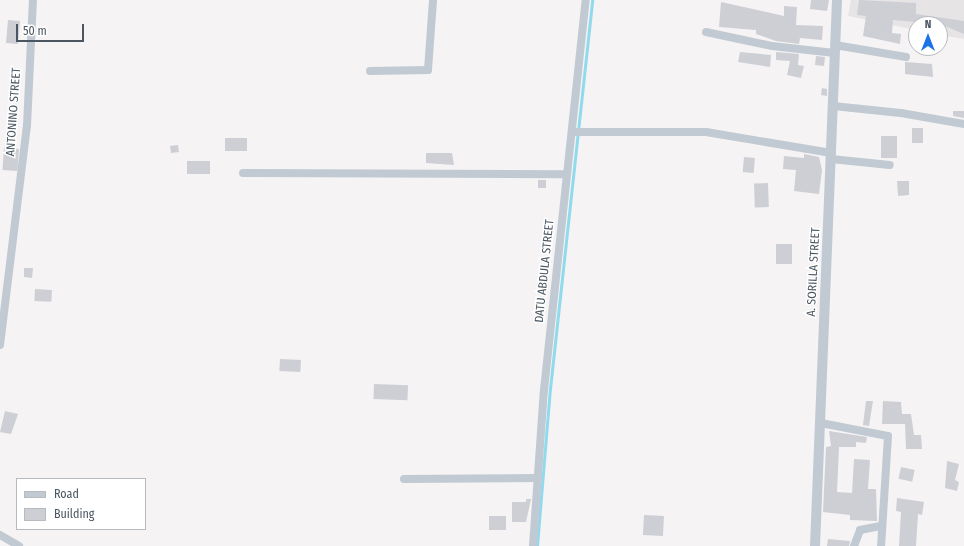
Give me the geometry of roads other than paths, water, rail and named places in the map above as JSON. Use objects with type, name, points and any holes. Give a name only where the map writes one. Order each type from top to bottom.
[{"type":"street","name":"ANTONINO STREET","points":[[0,345],[27,126],[33,0]]},
{"type":"street","points":[[370,71],[428,70],[433,0]]},
{"type":"street","name":"DATU ABDULA STREET","points":[[532,546],[567,174],[586,0]]},
{"type":"street","name":"A. SORILLA STREET","points":[[815,546],[837,0]]},
{"type":"street","points":[[706,32],[766,45],[835,49],[906,57]]},
{"type":"street","points":[[833,106],[902,113],[964,124]]},
{"type":"street","points":[[572,132],[706,132],[831,156],[890,165]]},
{"type":"street","points":[[243,173],[567,174]]},
{"type":"street","points":[[821,423],[888,436],[881,526],[881,546]]},
{"type":"street","points":[[404,479],[538,478]]},
{"type":"street","points":[[854,546],[860,530],[881,526]]},
{"type":"street","points":[[0,535],[19,546]]},
{"type":"waterway","points":[[537,546],[550,389],[592,0]]}]
